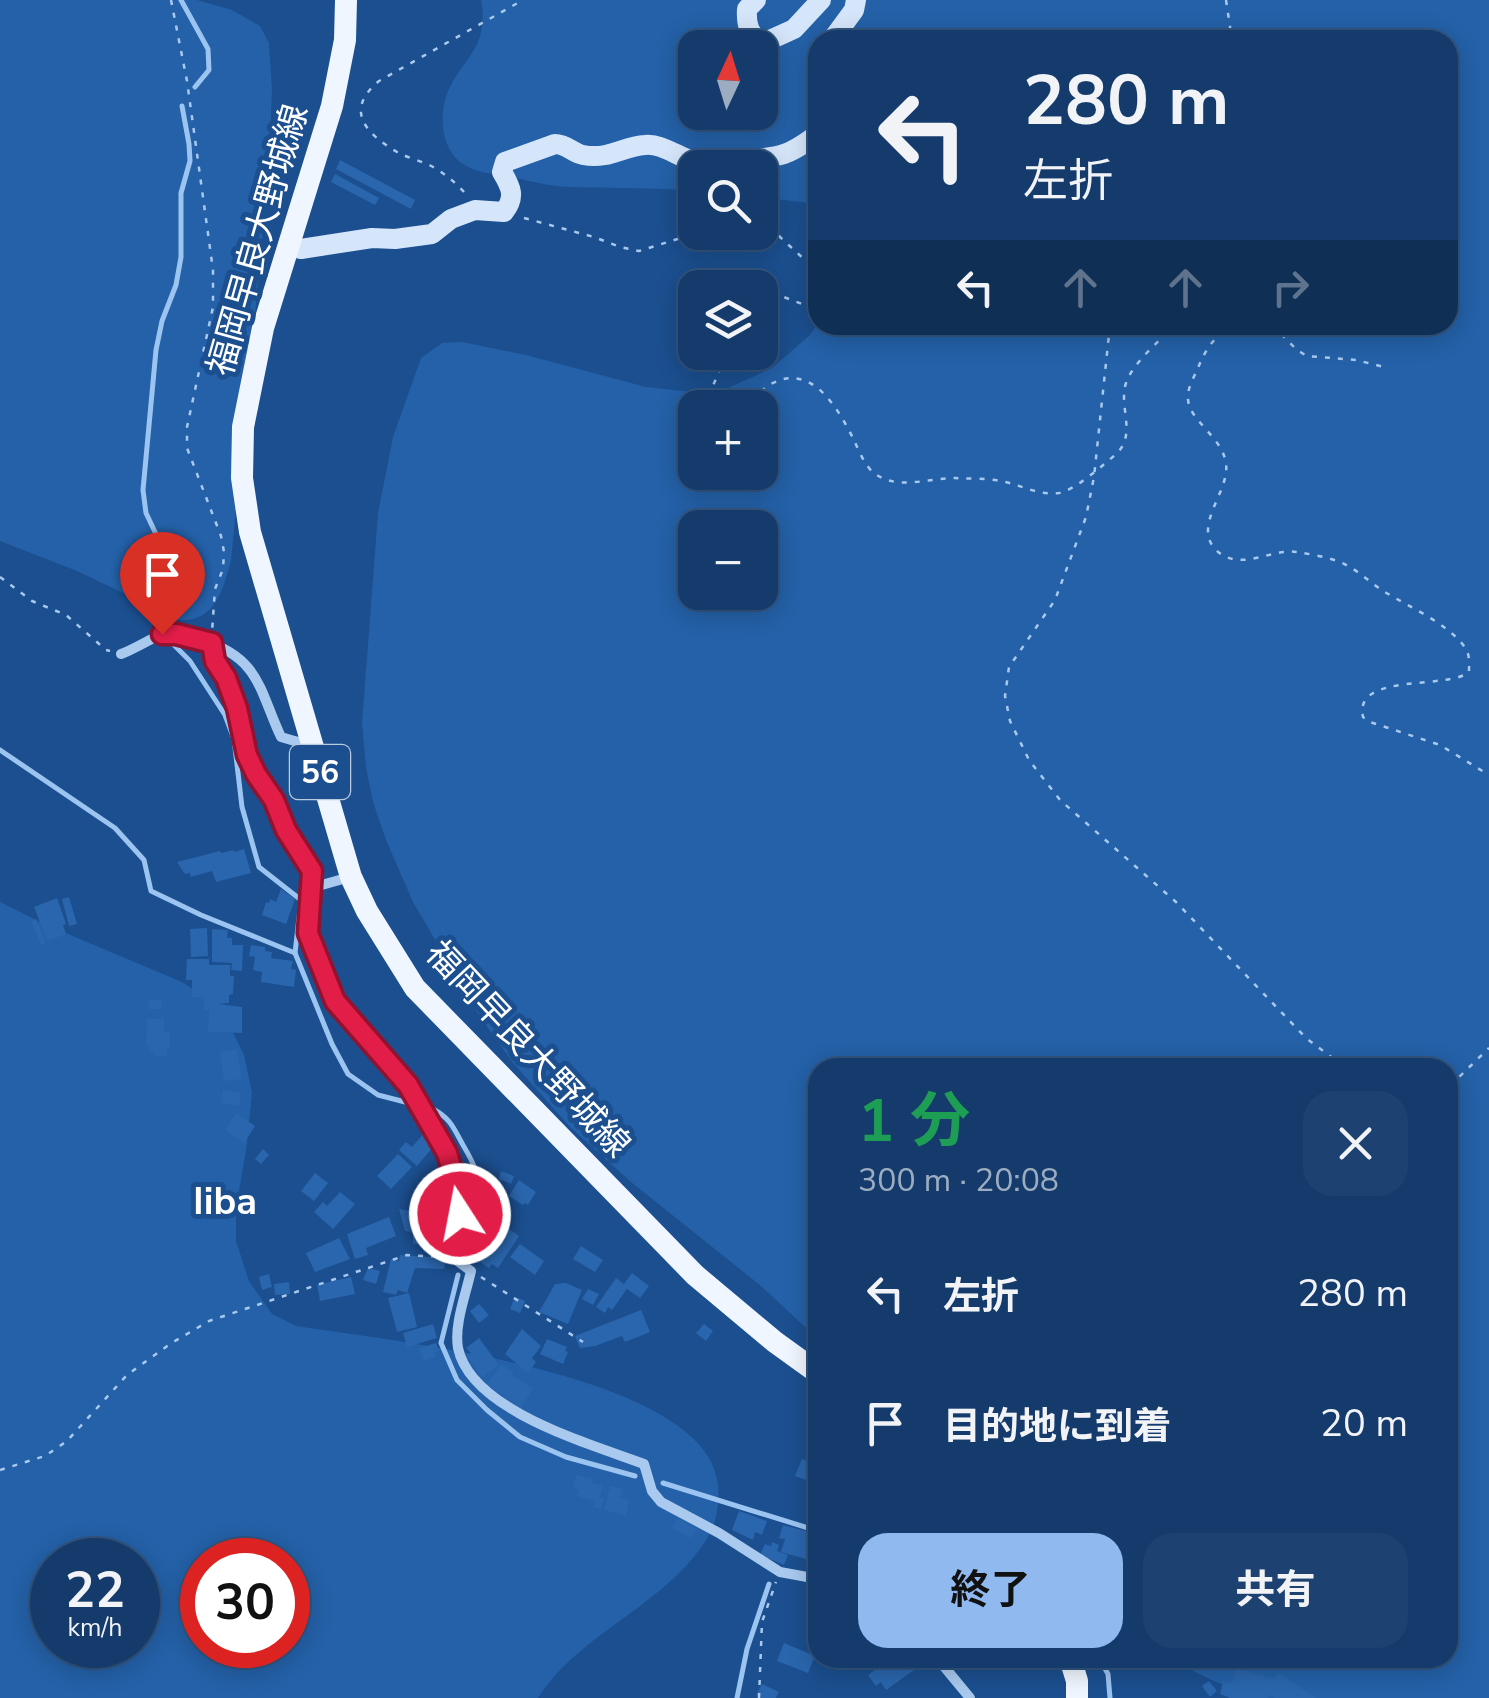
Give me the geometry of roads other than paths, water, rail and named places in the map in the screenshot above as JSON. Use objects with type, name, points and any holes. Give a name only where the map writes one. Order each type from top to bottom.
[{"type":"main road","name":"福岡早良大野城線","points":[[346,0],[345,40],[332,106],[263,328],[243,427],[242,478],[250,532],[351,877],[367,911],[415,988],[695,1275],[808,1366]]},
{"type":"main road","points":[[756,0],[747,9],[746,22],[751,36],[761,44],[794,28],[821,0]]},
{"type":"main road","points":[[839,30],[854,10],[856,0]]},
{"type":"main road","points":[[288,246],[300,249],[372,238],[395,240],[432,234],[452,219],[476,210],[504,212],[511,203],[512,190],[502,172],[504,162],[555,144],[596,156],[646,144],[696,162],[719,162],[784,154],[808,140]]},
{"type":"main road","points":[[1073,1668],[1077,1698]]},
{"type":"street","points":[[122,654],[162,634],[222,646],[250,670],[263,689],[281,738],[298,742],[310,738]]},
{"type":"street","points":[[212,643],[215,661],[237,708],[247,755],[312,871],[308,933],[335,1001],[408,1085],[447,1153],[460,1214],[452,1257],[471,1271],[458,1346],[469,1375],[530,1421],[644,1464],[652,1491],[661,1502],[780,1572],[808,1577]]},
{"type":"street","points":[[311,888],[351,877]]},
{"type":"street","points":[[945,1668],[970,1698]]},
{"type":"waterway","points":[[181,0],[208,49],[209,70],[195,87]]},
{"type":"waterway","points":[[171,625],[170,581],[164,551],[146,513],[143,490],[156,350],[181,257],[181,193],[190,161],[182,106]]},
{"type":"waterway","points":[[169,640],[190,661],[225,715],[234,739],[242,807],[259,867],[301,900],[295,953],[332,1044],[348,1074],[378,1095],[409,1103]]},
{"type":"waterway","points":[[0,750],[115,828],[144,860],[151,891],[295,953]]},
{"type":"waterway","points":[[433,1109],[454,1128],[481,1186],[482,1210],[468,1252]]},
{"type":"waterway","points":[[458,1275],[441,1343],[457,1380],[520,1437],[566,1457],[635,1476]]},
{"type":"waterway","points":[[663,1483],[808,1528]]},
{"type":"waterway","points":[[737,1698],[747,1649],[769,1584]]},
{"type":"waterway","points":[[1105,1668],[1110,1698]]},
{"type":"district","name":"Iiba","points":[[225,1201]]}]
